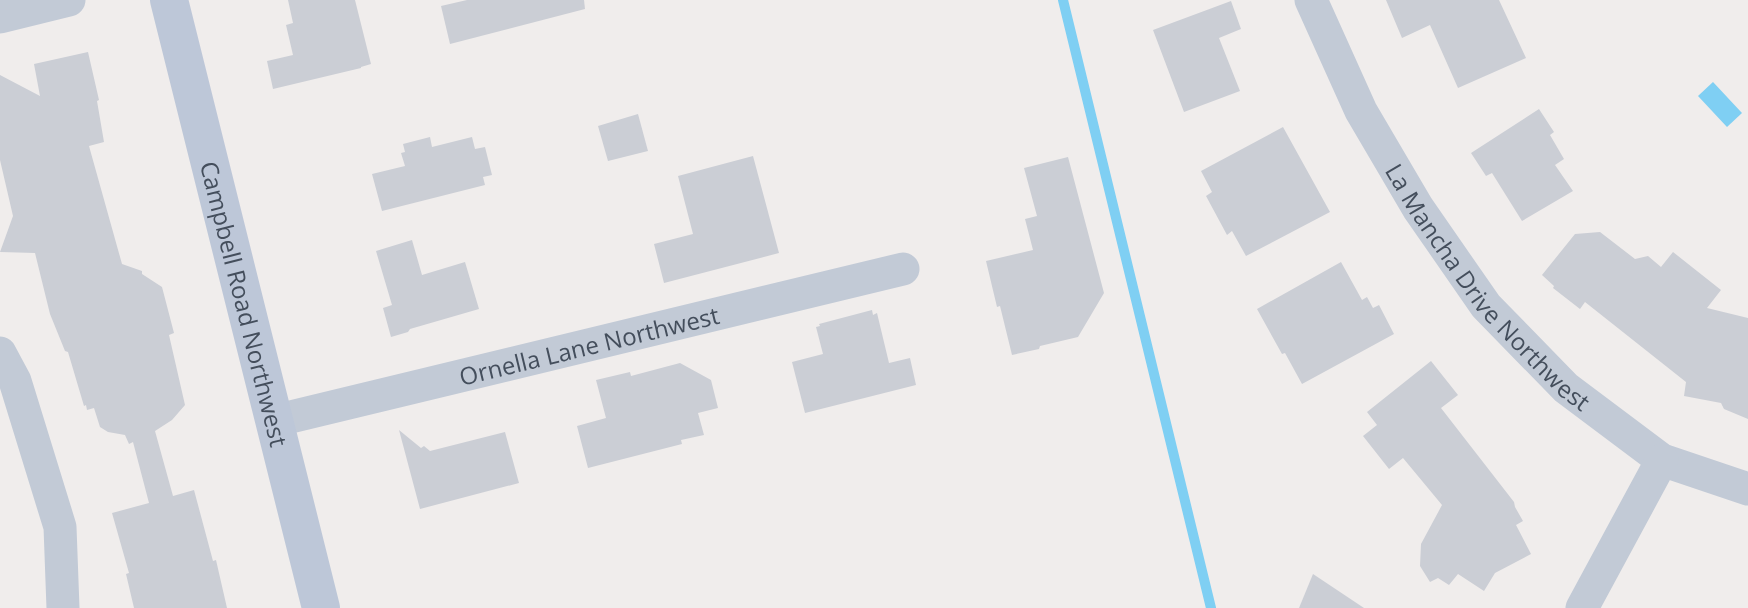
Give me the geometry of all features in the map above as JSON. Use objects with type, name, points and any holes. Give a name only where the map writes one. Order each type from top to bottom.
[{"type":"street","points":[[0,18],[69,0]]},
{"type":"street","name":"Campbell Road Northwest","points":[[169,0],[321,608]]},
{"type":"street","name":"La Mancha Drive Northwest","points":[[1311,0],[1361,111],[1418,208],[1486,306],[1566,388],[1662,460],[1748,489]]},
{"type":"street","name":"Ornella Lane Northwest","points":[[275,421],[903,269]]},
{"type":"street","points":[[5,374],[60,527],[63,608]]},
{"type":"street","points":[[1582,608],[1662,460]]},
{"type":"water","points":[[1713,82],[1742,113],[1727,127],[1698,96]]},
{"type":"building","points":[[288,0],[355,0],[371,64],[273,89],[267,61],[293,55],[286,25],[293,23]]},
{"type":"building","points":[[467,0],[584,0],[585,9],[450,44],[441,6]]},
{"type":"building","points":[[1386,0],[1499,0],[1526,58],[1458,88],[1430,25],[1402,38]]},
{"type":"building","points":[[1231,1],[1241,29],[1219,38],[1240,91],[1184,112],[1153,30]]},
{"type":"building","points":[[88,52],[99,100],[97,101],[104,142],[89,146],[122,264],[142,271],[142,274],[162,287],[174,333],[169,335],[185,405],[172,420],[155,431],[173,496],[194,490],[213,561],[216,560],[227,608],[134,608],[126,574],[129,573],[112,513],[149,503],[133,442],[129,444],[125,435],[108,432],[100,427],[94,408],[87,410],[86,405],[84,406],[68,352],[65,351],[50,314],[35,253],[0,252],[13,216],[0,160],[0,75],[40,96],[34,64]]},
{"type":"building","points":[[1539,109],[1554,132],[1550,135],[1564,159],[1555,165],[1573,191],[1522,221],[1492,173],[1486,176],[1471,153]]},
{"type":"building","points":[[638,114],[648,151],[608,161],[598,126]]},
{"type":"building","points":[[1283,127],[1330,212],[1246,256],[1232,231],[1227,235],[1206,196],[1212,192],[1201,171]]},
{"type":"building","points":[[430,137],[432,147],[472,137],[475,149],[485,147],[492,175],[483,177],[485,185],[382,211],[372,174],[405,166],[401,153],[405,152],[403,144]]},
{"type":"building","points":[[753,156],[779,253],[664,283],[654,244],[693,234],[678,176]]},
{"type":"building","points":[[1068,157],[1104,293],[1078,337],[1012,355],[986,261],[1033,250],[1025,219],[1037,216],[1024,168]]},
{"type":"building","points":[[1600,232],[1635,259],[1648,256],[1661,267],[1673,252],[1721,290],[1707,308],[1748,318],[1748,419],[1724,409],[1721,403],[1684,396],[1686,382],[1585,302],[1580,309],[1553,288],[1542,275],[1575,234]]},
{"type":"building","points":[[412,240],[422,275],[465,262],[479,309],[391,337],[383,308],[392,305],[376,251]]},
{"type":"building","points":[[1341,262],[1362,300],[1367,297],[1373,308],[1379,305],[1394,334],[1302,384],[1257,309]]},
{"type":"building","points":[[872,310],[873,315],[877,313],[889,363],[910,358],[916,385],[805,413],[792,362],[823,354],[816,327],[820,326],[819,324]]},
{"type":"building","points":[[1431,361],[1458,395],[1441,408],[1514,502],[1523,521],[1516,525],[1531,554],[1495,573],[1484,591],[1458,574],[1449,585],[1438,578],[1430,582],[1420,566],[1421,544],[1442,505],[1403,458],[1389,469],[1363,436],[1377,425],[1367,412]]},
{"type":"building","points":[[680,363],[711,380],[718,408],[698,413],[704,435],[681,440],[682,444],[588,468],[577,426],[606,418],[596,380],[630,372],[631,376]]},
{"type":"building","points":[[399,430],[421,448],[424,446],[430,451],[505,432],[519,483],[420,509]]},
{"type":"building","points":[[1313,574],[1364,608],[1299,608]]},
{"type":"waterway","points":[[1063,0],[1211,608]]}]
